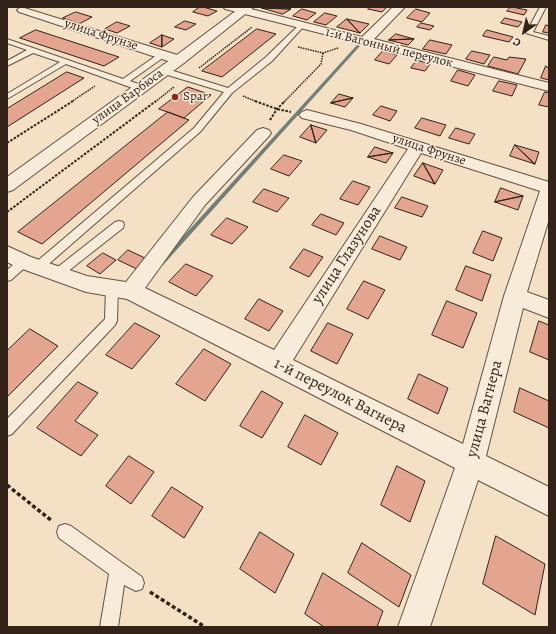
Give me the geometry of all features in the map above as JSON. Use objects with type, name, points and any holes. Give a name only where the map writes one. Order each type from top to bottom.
[{"type":"street","name":"1-й Вагонный переулок","points":[[229,7],[247,10],[301,26],[549,87]]},
{"type":"street","points":[[365,41],[399,7]]},
{"type":"street","name":"улица Фрунзе","points":[[23,10],[179,60]]},
{"type":"street","name":"улица Барбюса","points":[[7,186],[247,10]]},
{"type":"street","name":"улица Фрунзе","points":[[307,115],[356,127],[549,189]]},
{"type":"street","points":[[122,290],[200,201],[263,133]]},
{"type":"street","name":"улица Глазунова","points":[[278,364],[417,147]]},
{"type":"street","name":"улица Вагнера","points":[[414,627],[471,462],[515,296],[549,189]]},
{"type":"street","name":"1-й переулок Вагнера","points":[[23,260],[86,284],[122,290],[278,364],[549,502]]},
{"type":"street","points":[[515,296],[549,309]]},
{"type":"lane","points":[[544,7],[529,33],[549,38]]},
{"type":"lane","points":[[7,277],[23,260],[197,130],[229,91],[269,59],[301,26]]},
{"type":"lane","points":[[7,41],[142,88]]},
{"type":"lane","points":[[7,64],[33,50]]},
{"type":"lane","points":[[124,82],[163,55]]},
{"type":"lane","points":[[7,97],[66,62]]},
{"type":"lane","points":[[164,71],[229,91]]},
{"type":"lane","points":[[58,273],[119,225]]},
{"type":"lane","points":[[7,429],[111,321],[122,290]]},
{"type":"lane","points":[[65,532],[136,583]]},
{"type":"lane","points":[[109,627],[118,570]]},
{"type":"path","points":[[7,212],[257,23],[247,10]]},
{"type":"path","points":[[284,44],[323,54],[365,41]]},
{"type":"path","points":[[263,133],[276,109],[321,64],[323,54]]},
{"type":"path","points":[[7,143],[109,76]]},
{"type":"path","points":[[229,91],[276,109],[307,115]]},
{"type":"path","points":[[7,485],[65,532]]},
{"type":"path","points":[[136,583],[205,627]]},
{"type":"building","points":[[200,7],[217,11],[208,16],[193,12]]},
{"type":"building","points":[[285,7],[291,9],[262,8]]},
{"type":"building","points":[[370,7],[387,7],[382,12],[368,9]]},
{"type":"building","points":[[511,7],[527,10],[524,15],[507,11]]},
{"type":"building","points":[[262,8],[291,9],[283,14]]},
{"type":"building","points":[[302,9],[316,13],[307,20],[293,16]]},
{"type":"building","points":[[416,9],[430,13],[422,22],[407,18]]},
{"type":"building","points":[[76,12],[92,17],[79,24],[63,18]]},
{"type":"building","points":[[325,13],[337,16],[326,25],[314,22]]},
{"type":"building","points":[[505,18],[522,22],[518,27],[501,23]]},
{"type":"building","points":[[347,19],[360,33],[337,27]]},
{"type":"building","points":[[347,19],[369,24],[360,33]]},
{"type":"building","points":[[185,21],[196,24],[186,30],[175,27]]},
{"type":"building","points":[[117,22],[130,26],[117,33],[105,29]]},
{"type":"building","points":[[421,23],[434,26],[430,30],[417,27]]},
{"type":"building","points":[[546,25],[549,26],[549,33],[543,32]]},
{"type":"building","points":[[257,29],[276,34],[222,77],[202,71]]},
{"type":"building","points":[[36,30],[119,57],[104,66],[20,38]]},
{"type":"building","points":[[487,30],[513,37],[509,42],[483,36]]},
{"type":"building","points":[[396,34],[414,39],[389,40]]},
{"type":"building","points":[[162,35],[174,39],[162,47]]},
{"type":"building","points":[[162,35],[162,47],[150,43]]},
{"type":"building","points":[[414,39],[408,45],[389,40]]},
{"type":"building","points":[[430,40],[452,45],[446,54],[423,49]]},
{"type":"building","points":[[383,51],[397,55],[389,64],[375,60]]},
{"type":"building","points":[[472,51],[490,55],[484,64],[466,59]]},
{"type":"building","points":[[494,57],[507,60],[509,57],[526,59],[518,74],[488,66]]},
{"type":"building","points":[[417,60],[430,64],[425,71],[411,68]]},
{"type":"building","points":[[546,66],[549,69],[549,80],[541,78]]},
{"type":"building","points":[[458,70],[475,75],[468,86],[451,81]]},
{"type":"building","points":[[67,72],[84,78],[7,127],[7,109]]},
{"type":"building","points":[[499,81],[517,85],[512,96],[493,91]]},
{"type":"building","points":[[188,87],[211,95],[184,118],[159,109]]},
{"type":"building","points":[[545,92],[549,93],[549,107],[539,105]]},
{"type":"building","points":[[339,94],[353,98],[331,103]]},
{"type":"building","points":[[353,98],[345,107],[331,103]]},
{"type":"building","points":[[381,106],[397,111],[390,121],[373,115]]},
{"type":"building","points":[[168,112],[189,120],[42,244],[18,232]]},
{"type":"building","points":[[422,118],[446,125],[440,136],[415,128]]},
{"type":"building","points":[[311,125],[327,130],[316,143]]},
{"type":"building","points":[[311,125],[316,143],[300,137]]},
{"type":"building","points":[[456,128],[475,134],[469,144],[449,138]]},
{"type":"building","points":[[515,145],[539,152],[535,164]]},
{"type":"building","points":[[515,145],[535,164],[510,156]]},
{"type":"building","points":[[375,147],[393,153],[368,157]]},
{"type":"building","points":[[393,153],[386,163],[368,157]]},
{"type":"building","points":[[284,155],[302,161],[289,176],[271,169]]},
{"type":"building","points":[[423,163],[443,170],[435,184]]},
{"type":"building","points":[[423,163],[435,184],[414,176]]},
{"type":"building","points":[[353,181],[370,187],[358,205],[340,199]]},
{"type":"building","points":[[501,188],[523,196],[495,202]]},
{"type":"building","points":[[264,189],[289,198],[277,212],[253,202]]},
{"type":"building","points":[[523,196],[518,210],[495,202]]},
{"type":"building","points":[[402,197],[428,206],[422,217],[395,208]]},
{"type":"building","points":[[321,214],[344,223],[336,235],[312,225]]},
{"type":"building","points":[[227,218],[248,227],[232,244],[211,235]]},
{"type":"building","points":[[483,231],[502,238],[493,261],[473,253]]},
{"type":"building","points":[[380,236],[407,247],[400,260],[372,249]]},
{"type":"building","points":[[304,249],[323,257],[309,277],[290,268]]},
{"type":"building","points":[[128,250],[147,259],[137,269],[118,260]]},
{"type":"building","points":[[103,253],[116,260],[100,274],[87,266]]},
{"type":"building","points":[[186,264],[213,276],[196,296],[169,282]]},
{"type":"building","points":[[466,266],[491,275],[482,301],[456,290]]},
{"type":"building","points":[[364,281],[385,290],[368,319],[347,309]]},
{"type":"building","points":[[259,299],[283,311],[269,331],[245,319]]},
{"type":"building","points":[[447,301],[477,313],[463,348],[432,335]]},
{"type":"building","points":[[539,321],[549,325],[549,360],[530,352]]},
{"type":"building","points":[[135,323],[160,336],[132,369],[106,355]]},
{"type":"building","points":[[328,323],[353,334],[337,364],[311,351]]},
{"type":"building","points":[[30,329],[58,346],[7,397],[7,351]]},
{"type":"building","points":[[204,349],[231,364],[205,401],[176,384]]},
{"type":"building","points":[[419,374],[448,388],[438,414],[408,399]]},
{"type":"building","points":[[78,382],[98,393],[75,421],[98,435],[81,456],[37,428]]},
{"type":"building","points":[[520,388],[549,401],[549,428],[514,412]]},
{"type":"building","points":[[262,391],[283,403],[262,438],[240,426]]},
{"type":"building","points":[[305,415],[338,433],[321,465],[288,447]]},
{"type":"building","points":[[129,456],[154,472],[131,504],[106,486]]},
{"type":"building","points":[[397,466],[425,481],[410,522],[381,505]]},
{"type":"building","points":[[172,487],[203,507],[184,538],[152,516]]},
{"type":"building","points":[[260,532],[294,554],[275,593],[240,569]]},
{"type":"building","points":[[496,536],[545,564],[535,615],[483,584]]},
{"type":"building","points":[[362,543],[411,575],[399,607],[348,573]]},
{"type":"building","points":[[323,573],[383,611],[377,627],[324,627],[305,614]]},
{"type":"waterway","points":[[161,264],[358,46]]},
{"type":"place","name":"Spar","points":[[175,97]]}]
